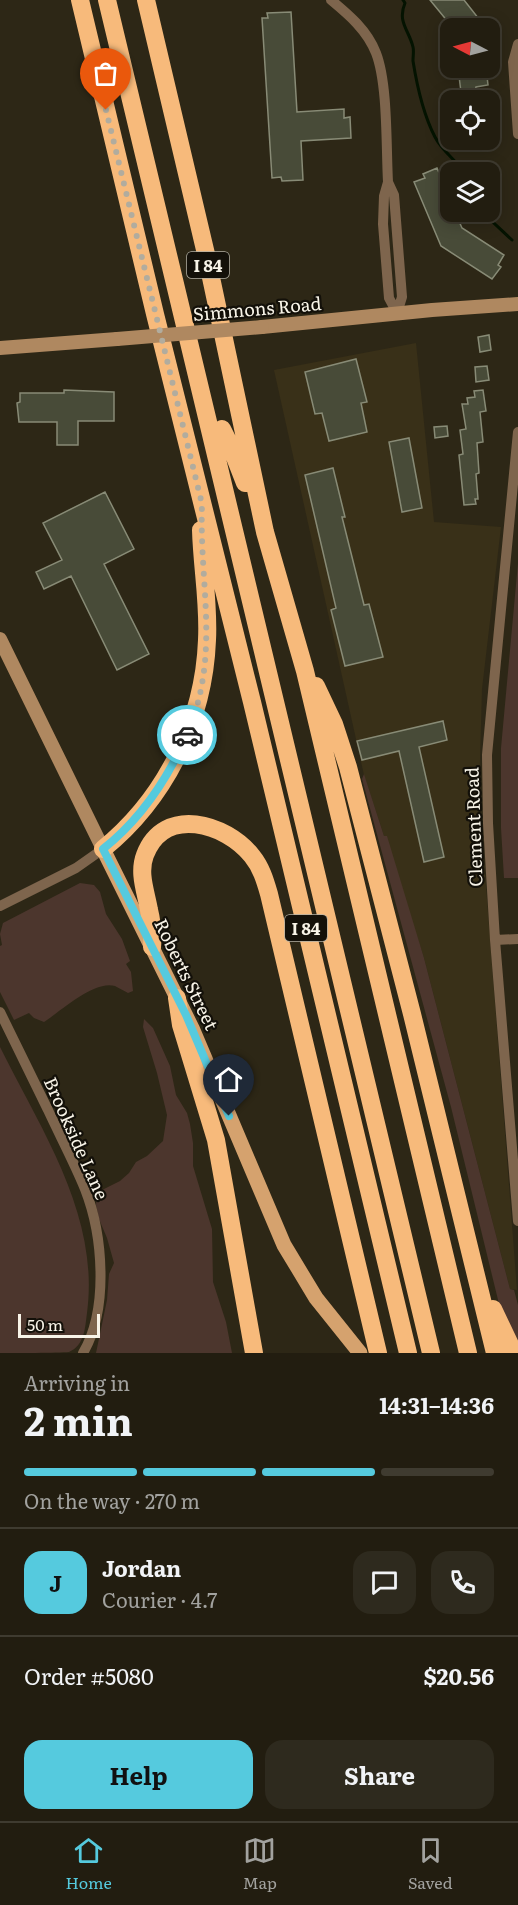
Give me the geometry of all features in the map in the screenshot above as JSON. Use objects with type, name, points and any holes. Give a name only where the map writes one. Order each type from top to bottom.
[{"type":"highway","name":"I 84","points":[[80,0],[132,220],[250,692],[408,1353]]},
{"type":"highway","points":[[108,0],[431,1353]]},
{"type":"highway","points":[[120,0],[442,1353]]},
{"type":"highway","name":"I 84","points":[[146,0],[206,254],[265,532],[305,671],[468,1353]]},
{"type":"highway","points":[[222,429],[265,532]]},
{"type":"highway","points":[[103,849],[135,819],[158,789],[182,746],[197,708],[205,670],[207,640],[202,504]]},
{"type":"highway","points":[[305,671],[328,711],[345,758],[408,995],[495,1353]]},
{"type":"highway","points":[[152,947],[151,921],[142,869],[144,857],[153,842],[164,832],[176,826],[194,824],[210,826],[222,831],[244,848],[257,863],[269,894],[378,1353]]},
{"type":"highway","points":[[177,998],[181,1025],[216,1140],[254,1353]]},
{"type":"highway","points":[[471,1256],[499,1324],[514,1353]]},
{"type":"highway","points":[[450,1276],[460,1353]]},
{"type":"main road","name":"Simmons Road","points":[[0,348],[518,304]]},
{"type":"main road","name":"Roberts Street","points":[[0,639],[177,998],[284,1245],[316,1298],[355,1347]]},
{"type":"street","points":[[332,0],[356,21],[376,52],[382,86],[388,182],[394,195],[389,206],[402,297],[397,313]]},
{"type":"street","points":[[518,44],[513,62],[518,134]]},
{"type":"street","name":"Clement Road","points":[[518,432],[487,755],[488,823],[495,940],[513,1089],[518,1221]]},
{"type":"street","points":[[0,906],[76,868],[103,849]]},
{"type":"street","points":[[495,940],[518,939]]},
{"type":"street","name":"Brookside Lane","points":[[0,1012],[77,1171],[92,1209],[99,1250],[100,1291],[93,1330],[83,1353]]},
{"type":"shaded area","points":[[416,343],[434,522],[501,527],[482,689],[479,795],[517,1290],[510,1289],[424,958],[364,775],[274,370]]},
{"type":"shaded area","points":[[518,563],[518,878],[504,878],[501,828],[501,748]]},
{"type":"shaded area","points":[[364,774],[384,836],[387,836],[424,958],[510,1289],[514,1290],[518,1305],[518,1341],[500,1308],[451,1107],[362,779]]},
{"type":"shaded area","points":[[80,883],[94,885],[100,892],[106,914],[122,939],[130,961],[126,964],[131,972],[133,991],[128,993],[115,986],[107,985],[88,992],[44,1022],[29,1013],[14,1020],[0,992],[0,946],[2,945],[0,934],[3,923]]},
{"type":"shaded area","points":[[144,1019],[153,1028],[170,1066],[176,1095],[187,1113],[190,1124],[193,1166],[212,1229],[213,1282],[226,1322],[232,1353],[96,1353],[107,1300],[109,1274],[114,1263],[99,1219],[96,1205],[97,1194],[120,1181],[136,1162],[147,1156],[163,1141],[167,1115],[143,1027]]},
{"type":"shaded area","points":[[0,1047],[64,1174],[85,1242],[89,1277],[86,1324],[78,1345],[69,1352],[0,1353]]},
{"type":"building","points":[[430,0],[464,0],[478,18],[445,18]]},
{"type":"building","points":[[291,12],[297,112],[344,109],[344,118],[350,117],[351,138],[301,141],[303,180],[282,181],[281,177],[272,178],[262,18],[268,18],[267,13]]},
{"type":"building","points":[[459,78],[487,78],[488,85],[476,87],[475,90],[461,90]]},
{"type":"building","points":[[437,168],[440,175],[440,222],[459,222],[462,228],[504,255],[498,265],[501,267],[492,279],[441,246],[414,182],[425,178],[423,174]]},
{"type":"building","points":[[489,335],[491,350],[480,352],[478,337]]},
{"type":"building","points":[[356,359],[367,402],[361,403],[367,432],[329,441],[322,413],[315,414],[305,372]]},
{"type":"building","points":[[487,366],[489,380],[476,382],[475,367]]},
{"type":"building","points":[[64,390],[114,392],[114,421],[78,421],[78,445],[57,445],[57,422],[19,422],[17,403],[20,402],[20,393],[64,393]]},
{"type":"building","points":[[483,390],[486,411],[480,412],[483,442],[477,443],[478,499],[475,499],[476,504],[464,505],[459,455],[463,454],[460,430],[466,429],[462,404],[468,404],[467,398],[475,397],[474,391]]},
{"type":"building","points":[[447,426],[448,436],[435,438],[434,427]]},
{"type":"building","points":[[409,438],[422,508],[402,512],[389,442]]},
{"type":"building","points":[[333,468],[345,517],[342,517],[364,605],[369,604],[383,657],[345,666],[331,610],[336,608],[305,475]]},
{"type":"building","points":[[105,492],[134,549],[104,564],[149,654],[117,670],[71,576],[44,589],[36,572],[62,560],[43,523]]},
{"type":"building","points":[[443,721],[447,740],[419,747],[444,857],[424,862],[399,751],[362,760],[357,741]]},
{"type":"waterway","points":[[403,0],[405,3],[403,21],[413,47],[416,80],[427,119],[438,142],[456,162]]},
{"type":"waterway","points":[[493,222],[512,240]]},
{"type":"way so far","points":[[106,110],[202,504],[201,540],[207,612],[205,670],[201,693],[187,735]]},
{"type":"route","points":[[187,735],[166,776],[148,803],[103,849],[186,1015],[229,1116]]}]
